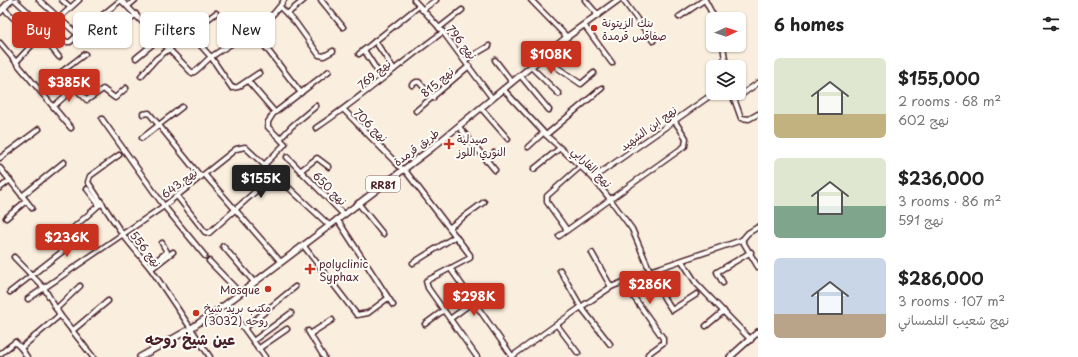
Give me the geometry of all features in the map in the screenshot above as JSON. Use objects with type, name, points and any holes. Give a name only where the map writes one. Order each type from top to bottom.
[{"type":"main road","points":[[2,10],[11,0]]},
{"type":"main road","name":"طريق قرمدة","points":[[140,357],[190,328],[226,304],[459,127],[520,75],[618,0]]},
{"type":"main road","points":[[730,357],[758,332]]},
{"type":"street","points":[[15,0],[28,12]]},
{"type":"street","points":[[39,0],[52,12]]},
{"type":"street","points":[[62,0],[70,8]]},
{"type":"street","points":[[65,13],[77,0]]},
{"type":"street","points":[[106,12],[121,0],[140,18]]},
{"type":"street","points":[[128,6],[135,0]]},
{"type":"street","points":[[275,12],[280,8],[284,0]]},
{"type":"street","points":[[287,14],[304,0]]},
{"type":"street","points":[[321,0],[343,27]]},
{"type":"street","name":"نهج 796","points":[[414,0],[443,32],[492,98]]},
{"type":"street","points":[[422,10],[436,0]]},
{"type":"street","points":[[531,0],[567,38]]},
{"type":"street","points":[[585,0],[598,15]]},
{"type":"street","points":[[623,0],[653,41]]},
{"type":"street","points":[[679,17],[704,0],[711,12]]},
{"type":"street","points":[[359,54],[419,6]]},
{"type":"street","points":[[280,8],[296,22],[318,54],[324,56],[333,52]]},
{"type":"street","points":[[2,10],[12,18]]},
{"type":"street","points":[[439,28],[462,10]]},
{"type":"street","points":[[209,19],[216,13]]},
{"type":"street","points":[[132,18],[136,14]]},
{"type":"street","points":[[65,23],[73,31]]},
{"type":"street","points":[[584,25],[612,63]]},
{"type":"street","name":"نهج 769","points":[[316,128],[344,110],[382,78],[443,32]]},
{"type":"street","points":[[375,41],[394,69]]},
{"type":"street","points":[[0,43],[17,61],[71,128]]},
{"type":"street","points":[[465,60],[488,46]]},
{"type":"street","points":[[17,61],[29,48]]},
{"type":"street","points":[[51,48],[58,57]]},
{"type":"street","points":[[136,58],[148,48]]},
{"type":"street","points":[[203,48],[211,57],[232,88],[238,87],[259,73]]},
{"type":"street","points":[[141,76],[156,59],[168,49],[192,73],[211,57],[226,48]]},
{"type":"street","points":[[266,48],[301,92]]},
{"type":"street","points":[[364,50],[382,78]]},
{"type":"street","points":[[40,89],[84,54]]},
{"type":"street","points":[[546,55],[558,68],[581,84],[594,73]]},
{"type":"street","points":[[495,60],[512,82]]},
{"type":"street","name":"نهج 815","points":[[416,111],[469,66]]},
{"type":"street","points":[[531,67],[559,94]]},
{"type":"street","points":[[329,70],[273,114],[268,121],[268,127],[285,142],[285,146],[264,165],[329,225]]},
{"type":"street","points":[[520,75],[550,110]]},
{"type":"street","points":[[248,81],[273,110]]},
{"type":"street","points":[[412,85],[416,82],[420,82],[433,98]]},
{"type":"street","points":[[746,92],[758,83]]},
{"type":"street","points":[[54,106],[73,89],[87,100],[103,89],[116,98],[126,88]]},
{"type":"street","points":[[528,147],[602,88]]},
{"type":"street","name":"نهج الفارابي","points":[[503,89],[545,134],[582,166],[610,199],[632,229],[670,309],[672,310],[676,308],[697,294]]},
{"type":"street","name":"نهج ابن الشهيد","points":[[593,178],[706,98]]},
{"type":"street","points":[[734,100],[741,118],[749,119],[758,114]]},
{"type":"street","points":[[281,138],[292,126],[316,106]]},
{"type":"street","points":[[142,138],[182,107]]},
{"type":"street","points":[[481,108],[508,139]]},
{"type":"street","name":"نهج 706","points":[[344,110],[403,169],[450,227],[470,257],[450,268]]},
{"type":"street","points":[[143,114],[148,112],[203,176],[281,262]]},
{"type":"street","points":[[102,119],[164,206],[205,256]]},
{"type":"street","points":[[559,236],[685,146],[686,138],[674,120]]},
{"type":"street","points":[[459,127],[495,170]]},
{"type":"street","points":[[0,158],[39,129]]},
{"type":"street","name":"نهج 643","points":[[28,299],[164,206],[236,150],[245,147],[264,165]]},
{"type":"street","points":[[534,170],[560,148]]},
{"type":"street","points":[[486,161],[494,153]]},
{"type":"street","name":"نهج 556","points":[[119,155],[90,176],[88,182],[101,205],[123,235],[150,267],[210,357]]},
{"type":"street","name":"نهج 650","points":[[287,157],[343,214]]},
{"type":"street","points":[[300,171],[317,158],[329,168]]},
{"type":"street","points":[[22,196],[64,162]]},
{"type":"street","points":[[567,230],[547,202],[547,196],[582,166]]},
{"type":"street","points":[[0,168],[32,208]]},
{"type":"street","points":[[177,196],[207,233],[212,231],[275,174]]},
{"type":"street","points":[[0,188],[10,180]]},
{"type":"street","points":[[10,292],[33,276],[76,241],[71,230],[101,205],[87,189]]},
{"type":"street","points":[[6,218],[26,201]]},
{"type":"street","points":[[450,227],[484,202]]},
{"type":"street","points":[[358,203],[383,234]]},
{"type":"street","points":[[337,219],[393,305]]},
{"type":"street","points":[[477,357],[428,288],[426,281],[450,268],[512,357],[581,307],[612,287],[651,271],[742,240],[748,233],[758,227]]},
{"type":"street","points":[[413,263],[456,236]]},
{"type":"street","points":[[742,240],[751,252],[758,267]]},
{"type":"street","points":[[150,267],[167,252],[162,243]]},
{"type":"street","points":[[302,245],[357,315],[368,313],[388,298]]},
{"type":"street","points":[[223,246],[254,282]]},
{"type":"street","points":[[150,267],[174,252]]},
{"type":"street","points":[[723,283],[717,272],[751,252]]},
{"type":"street","points":[[592,253],[612,287]]},
{"type":"street","points":[[14,256],[44,288],[60,315],[93,357]]},
{"type":"street","points":[[209,261],[240,293]]},
{"type":"street","points":[[682,261],[696,283],[750,340]]},
{"type":"street","points":[[560,270],[581,307],[610,344]]},
{"type":"street","points":[[623,282],[663,338],[663,343],[648,354],[648,357]]},
{"type":"street","points":[[56,309],[80,286]]},
{"type":"street","points":[[245,328],[295,287]]},
{"type":"street","points":[[72,331],[108,301]]},
{"type":"street","points":[[450,319],[473,302]]},
{"type":"street","points":[[226,304],[265,357]]},
{"type":"street","points":[[425,324],[444,310]]},
{"type":"street","points":[[706,326],[724,311]]},
{"type":"street","points":[[253,341],[291,313]]},
{"type":"street","points":[[22,348],[60,315]]},
{"type":"street","points":[[324,357],[309,333],[332,320]]},
{"type":"street","points":[[557,325],[578,353]]},
{"type":"street","points":[[258,349],[287,329]]},
{"type":"street","points":[[0,354],[15,342],[22,348],[27,357]]},
{"type":"place","name":"بنك الزيتونة صفاقس قرمدة","points":[[594,28]]},
{"type":"place","name":"صيدلية النوري اللوز","points":[[449,144]]},
{"type":"place","name":"polyclinic Syphax","points":[[310,269]]},
{"type":"place","name":"Mosque","points":[[268,289]]},
{"type":"place","name":"مكتب بريد شيخ روحه (3032)","points":[[196,313]]},
{"type":"district","name":"عين شيخ روحه","points":[[190,338]]}]
